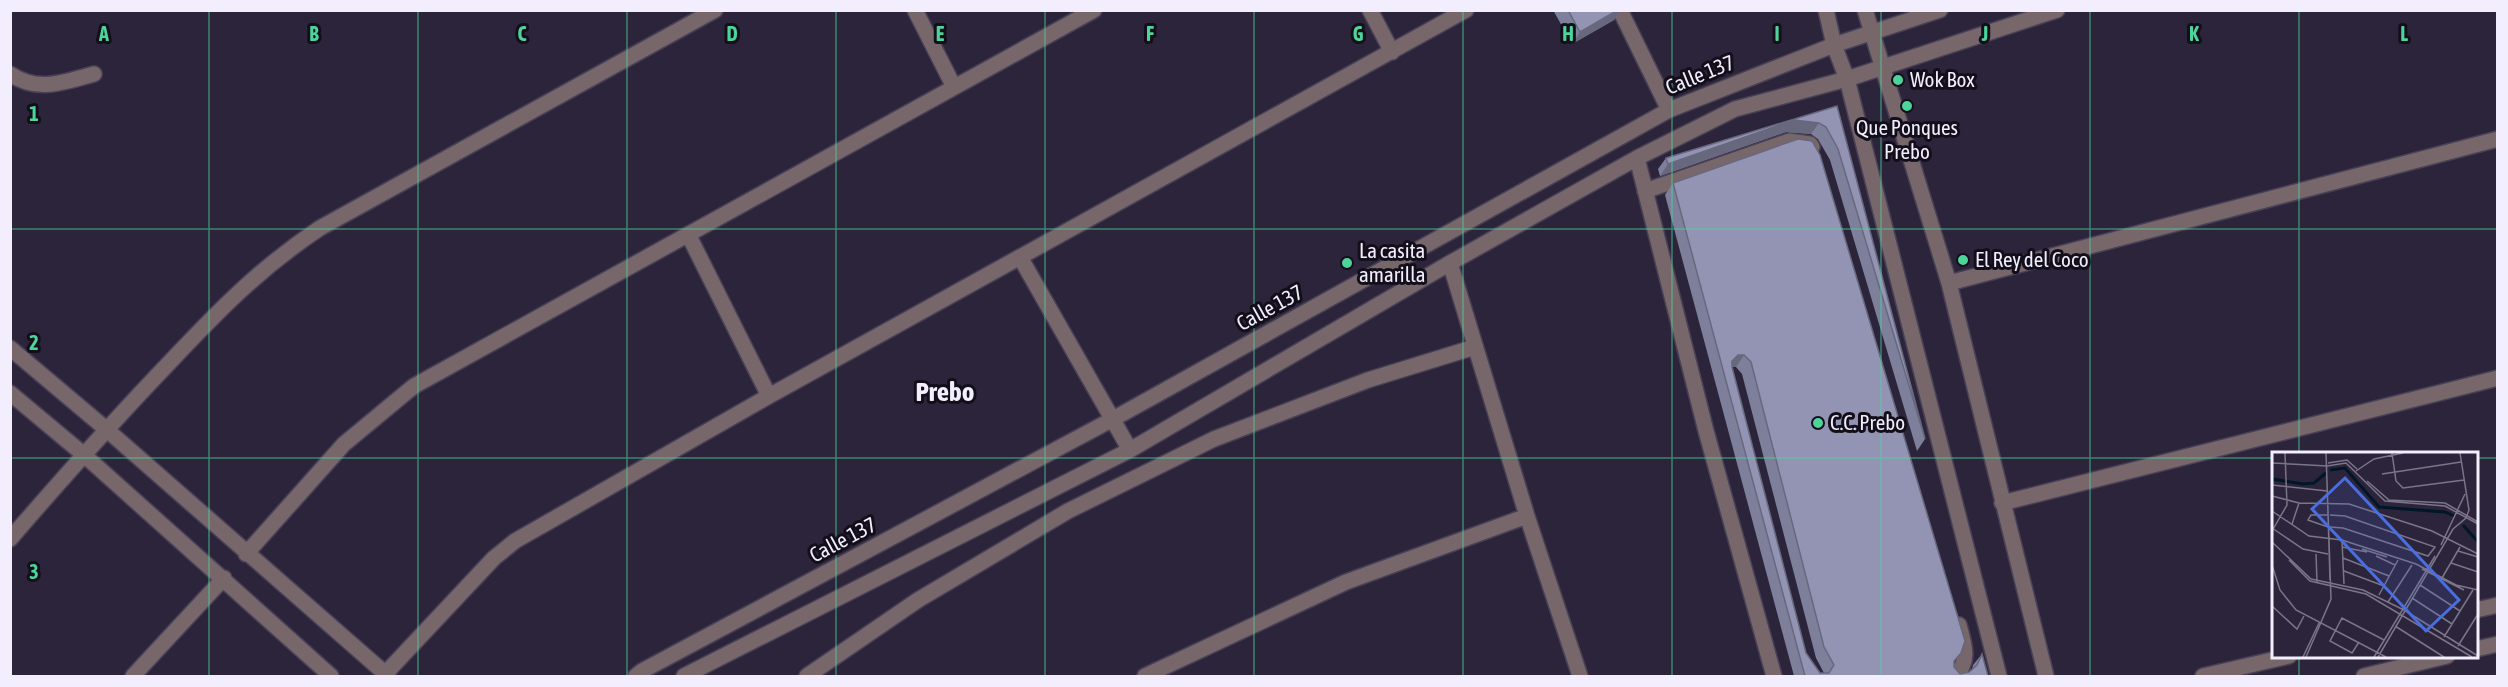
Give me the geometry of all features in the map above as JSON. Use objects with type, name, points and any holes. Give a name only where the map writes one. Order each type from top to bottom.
[{"type":"street","points":[[10,539],[83,454],[231,298],[291,247],[320,228],[715,10]]},
{"type":"street","points":[[915,10],[954,87]]},
{"type":"street","points":[[246,554],[344,444],[414,386],[689,236],[1094,10]]},
{"type":"street","points":[[1370,10],[1392,52]]},
{"type":"street","points":[[10,348],[106,429],[386,675],[494,558],[515,542],[769,396],[1466,10]]},
{"type":"street","points":[[1620,10],[1669,110]]},
{"type":"street","points":[[1826,10],[1834,45],[1847,79],[1999,676]]},
{"type":"street","points":[[1865,10],[1949,283],[2046,676]]},
{"type":"street","name":"Calle 137","points":[[636,676],[1113,419],[1669,110],[1834,45],[1940,10]]},
{"type":"street","points":[[684,676],[1130,450],[1450,263],[1637,159],[1735,109],[1847,79],[2057,10]]},
{"type":"street","points":[[10,74],[35,86],[55,85],[94,74]]},
{"type":"street","points":[[1949,283],[2498,139]]},
{"type":"street","points":[[1645,191],[1790,141],[1810,144],[1821,163]]},
{"type":"street","points":[[1637,159],[1706,431],[1774,676]]},
{"type":"street","points":[[689,236],[769,396]]},
{"type":"street","points":[[1020,256],[1130,450]]},
{"type":"street","points":[[1450,263],[1527,516],[1580,676]]},
{"type":"street","points":[[807,676],[918,600],[1068,511],[1214,439],[1368,380],[1475,347]]},
{"type":"street","points":[[2002,503],[2498,378]]},
{"type":"street","points":[[10,393],[224,578],[331,676]]},
{"type":"street","points":[[1145,676],[1346,582],[1527,516]]},
{"type":"street","points":[[133,676],[224,578]]},
{"type":"street","points":[[2478,610],[2498,605]]},
{"type":"street","points":[[1953,606],[1967,652],[1962,670],[1955,676]]},
{"type":"street","points":[[2478,649],[2498,644]]},
{"type":"street","points":[[2203,676],[2285,657]]},
{"type":"street","points":[[2364,676],[2398,661],[2437,657]]},
{"type":"building","points":[[1568,10],[1618,10],[1580,32]]},
{"type":"building","points":[[1837,106],[1925,439],[1838,149],[1826,127],[1819,123],[1794,120],[1668,164],[1666,158]]},
{"type":"building","name":"C.C. Prebo","points":[[1798,139],[1812,141],[1820,155],[1965,641],[1961,653],[1954,661],[1954,667],[1960,674],[1969,672],[1977,665],[1982,654],[1988,676],[1805,676],[1673,183]],"holes":[[[1738,355],[1744,355],[1751,362],[1824,647],[1834,665],[1829,673],[1820,673],[1806,653],[1732,367],[1732,361]]]},
{"type":"place","name":"Wok Box","points":[[1898,80]]},
{"type":"place","name":"Que Ponques Prebo","points":[[1907,106]]},
{"type":"place","name":"El Rey del Coco","points":[[1963,260]]},
{"type":"place","name":"La casita amarilla","points":[[1347,263]]},
{"type":"place","name":"C.C. Prebo","points":[[1818,423]]},
{"type":"district","name":"Prebo","points":[[945,392]]}]
